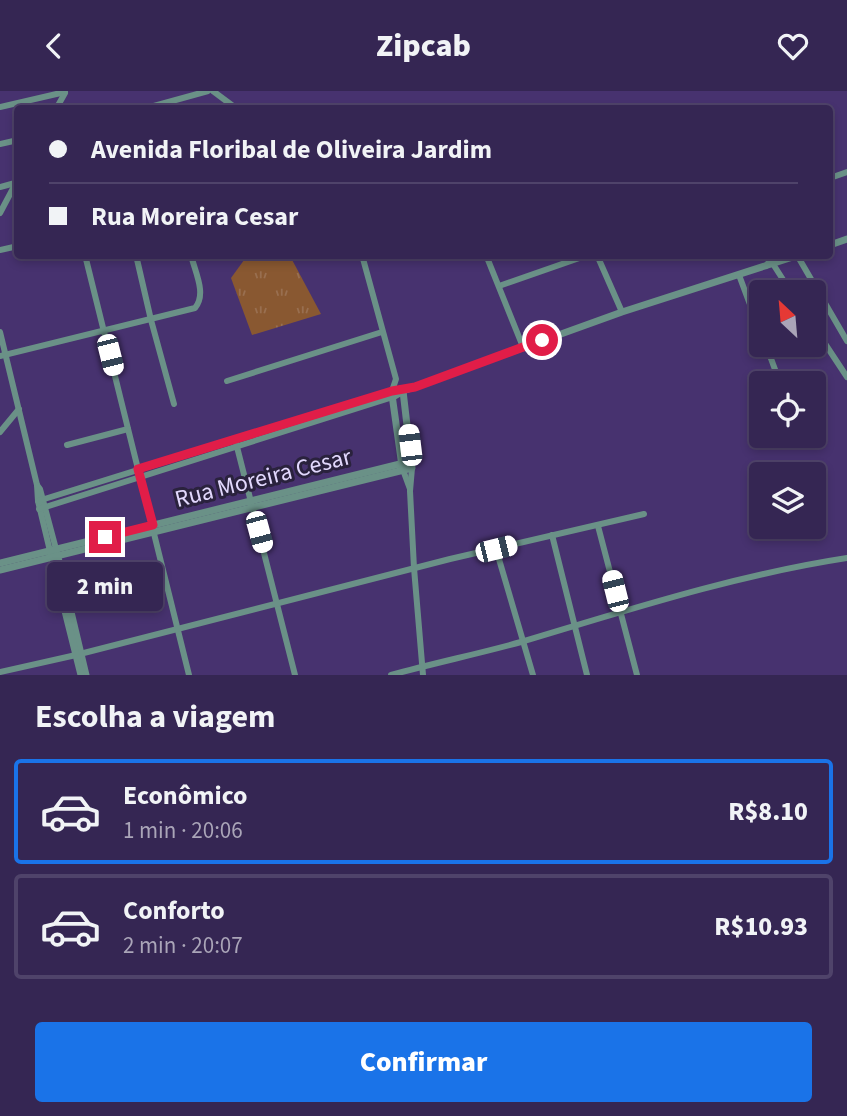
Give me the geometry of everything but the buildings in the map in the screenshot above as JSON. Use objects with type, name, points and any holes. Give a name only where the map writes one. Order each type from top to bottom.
[{"type":"street","points":[[158,105],[210,91],[231,105]]},
{"type":"street","points":[[0,107],[65,92]]},
{"type":"street","points":[[0,213],[14,185]]},
{"type":"street","points":[[86,259],[189,675]]},
{"type":"street","points":[[137,259],[174,404]]},
{"type":"street","points":[[3,356],[195,308],[201,293],[192,259]]},
{"type":"street","points":[[363,259],[382,333],[396,379],[403,391],[412,465],[410,491],[414,568],[423,675]]},
{"type":"street","points":[[488,259],[523,347]]},
{"type":"street","points":[[499,286],[577,259]]},
{"type":"street","points":[[599,259],[622,312]]},
{"type":"street","points":[[800,259],[847,341]]},
{"type":"street","points":[[41,504],[403,391],[622,312],[771,262],[783,280]]},
{"type":"street","points":[[738,275],[749,303]]},
{"type":"street","points":[[0,332],[3,356],[19,409],[86,675]]},
{"type":"street","points":[[227,381],[382,333]]},
{"type":"street","points":[[826,345],[847,377]]},
{"type":"street","points":[[396,379],[392,394],[402,467],[410,491]]},
{"type":"street","points":[[0,432],[19,409]]},
{"type":"street","points":[[66,446],[128,429]]},
{"type":"street","points":[[397,431],[408,429]]},
{"type":"street","points":[[235,443],[295,675]]},
{"type":"street","name":"Rua Moreira Cesar","points":[[0,570],[54,554],[412,465]]},
{"type":"street","points":[[0,672],[450,559],[644,514]]},
{"type":"street","points":[[598,526],[637,675]]},
{"type":"street","points":[[552,535],[587,675]]},
{"type":"street","points":[[496,549],[533,675]]},
{"type":"street","name":"Rua Moreira Cesar","points":[[0,563],[54,554]]},
{"type":"street","points":[[391,675],[489,651],[620,612],[811,564],[847,558]]},
{"type":"street","points":[[79,654],[81,675]]},
{"type":"green space","points":[[245,259],[292,259],[321,314],[252,335],[231,278]]},
{"type":"route","points":[[105,537],[153,525],[138,469],[392,391],[403,391],[542,340]]}]
